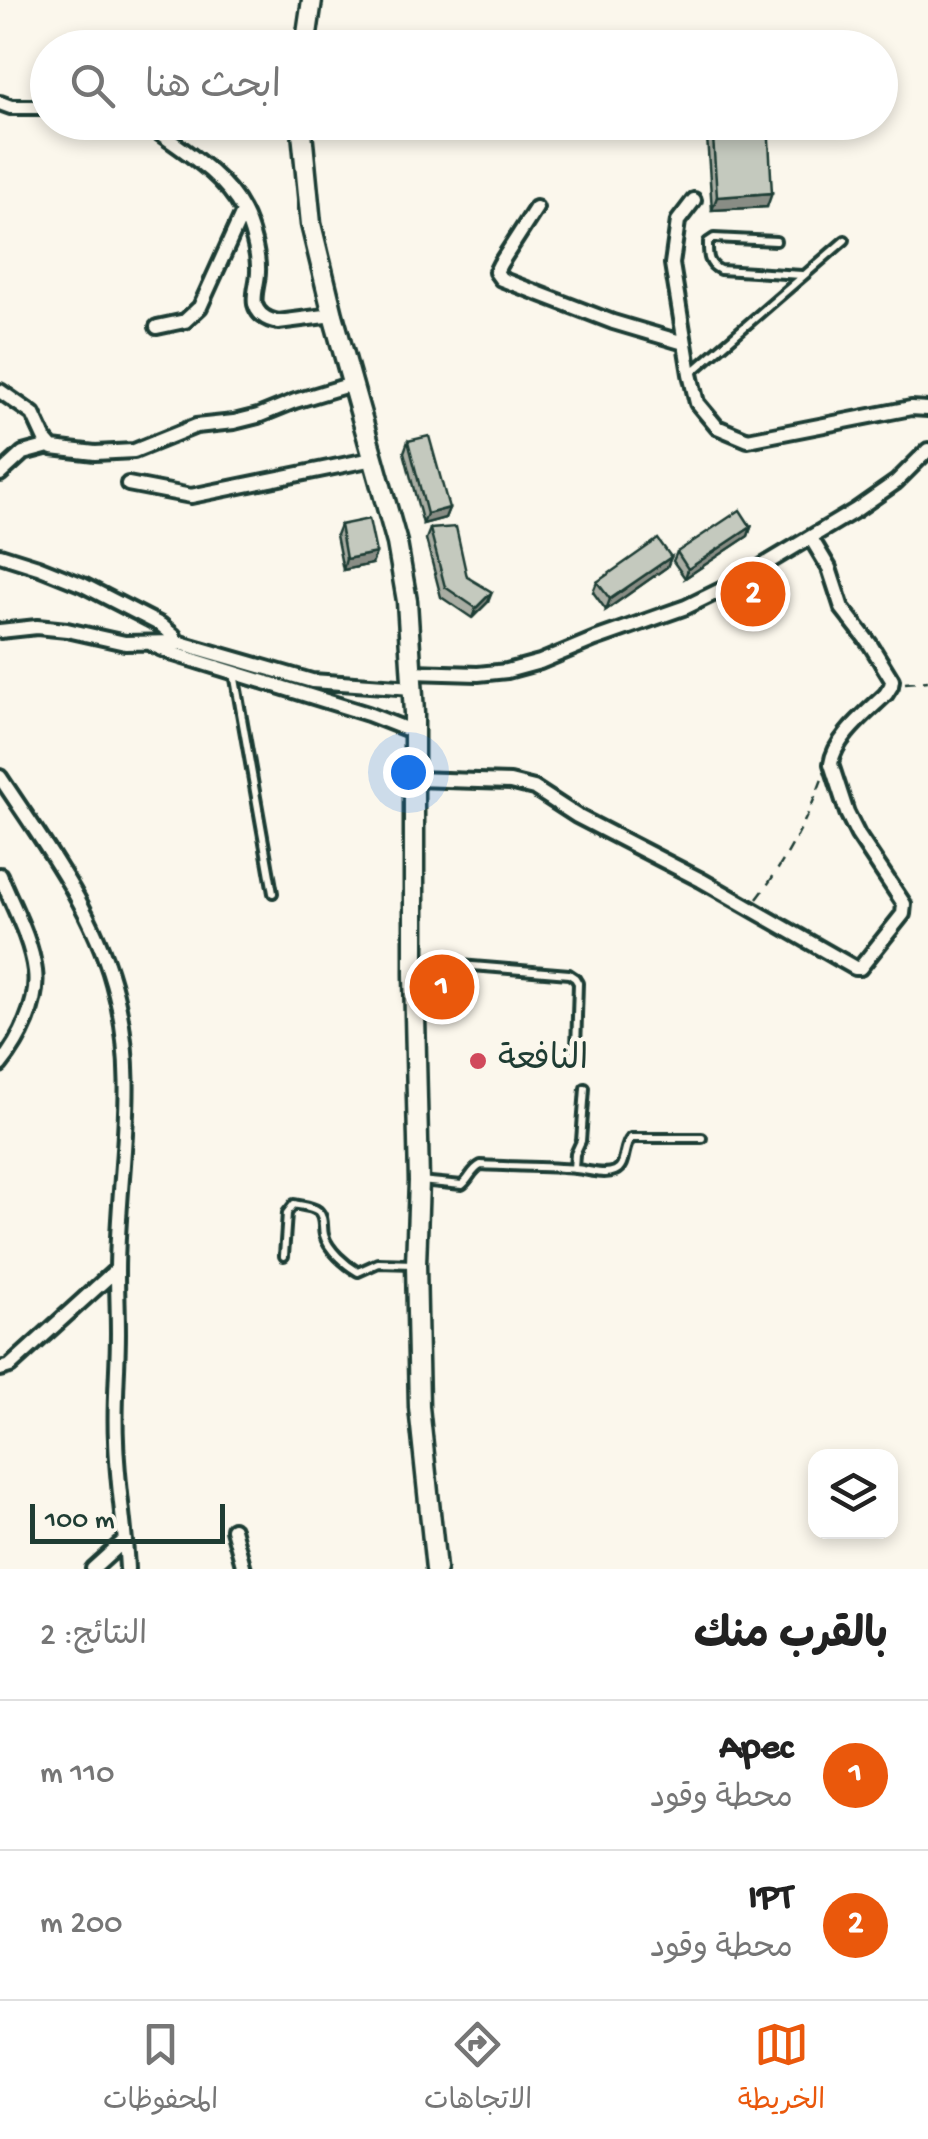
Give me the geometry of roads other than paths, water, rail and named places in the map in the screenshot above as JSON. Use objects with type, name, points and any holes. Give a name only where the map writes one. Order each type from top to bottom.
[{"type":"main road","points":[[308,30],[312,0]]},
{"type":"main road","points":[[302,140],[311,224],[400,555],[407,601],[414,732],[420,1421],[436,1569]]},
{"type":"street","points":[[0,103],[30,107]]},
{"type":"street","points":[[168,140],[224,183],[243,212],[256,252],[255,304],[261,315],[272,322],[333,315]]},
{"type":"street","points":[[694,200],[678,221],[672,264],[696,403],[717,427],[748,440],[910,408],[928,409]]},
{"type":"street","points":[[536,208],[496,272],[501,279],[613,322],[684,343]]},
{"type":"street","points":[[157,328],[185,322],[200,306],[243,212]]},
{"type":"street","points":[[0,474],[23,452],[48,446],[95,453],[134,451],[196,426],[246,419],[352,384]]},
{"type":"street","points":[[0,391],[37,419],[48,446]]},
{"type":"street","points":[[0,631],[37,626],[66,630],[116,642],[233,658],[312,681],[412,680],[507,671],[540,662],[727,588],[896,482],[928,450]]},
{"type":"street","points":[[128,484],[190,496],[373,459]]},
{"type":"street","points":[[414,779],[524,784],[858,969],[903,914],[904,904],[858,835],[831,764],[839,742],[886,694],[892,682],[870,644],[842,608],[829,568],[810,538]]},
{"type":"street","points":[[0,556],[83,584],[168,630],[175,648],[234,674],[368,714],[414,732]]},
{"type":"street","points":[[270,685],[274,670]]},
{"type":"street","points":[[0,777],[60,866],[88,916],[122,1015],[126,1122],[117,1270],[116,1441],[127,1569]]},
{"type":"street","points":[[0,875],[30,952],[35,983],[21,1033],[0,1065]]},
{"type":"street","points":[[0,1370],[10,1366],[117,1270]]},
{"type":"street","points":[[233,1530],[244,1569]]},
{"type":"street","points":[[93,1569],[125,1540]]},
{"type":"lane","points":[[776,241],[714,238],[708,242],[708,259],[720,270],[803,275]]},
{"type":"lane","points":[[690,374],[845,240]]},
{"type":"lane","points":[[233,658],[273,893]]},
{"type":"lane","points":[[414,974],[460,965],[570,974],[578,983],[576,1050]]},
{"type":"lane","points":[[574,1169],[581,1141],[585,1088]]},
{"type":"lane","points":[[419,1181],[462,1185],[481,1166],[608,1173],[622,1166],[624,1145],[631,1138],[702,1138]]},
{"type":"lane","points":[[284,1256],[287,1213],[294,1204],[314,1208],[320,1214],[328,1243],[352,1270],[358,1272],[378,1263],[416,1264]]},
{"type":"place","name":"IPT","points":[[753,594]]},
{"type":"place","name":"Apec","points":[[442,987]]},
{"type":"place","name":"النافعة","points":[[478,1061]]}]
